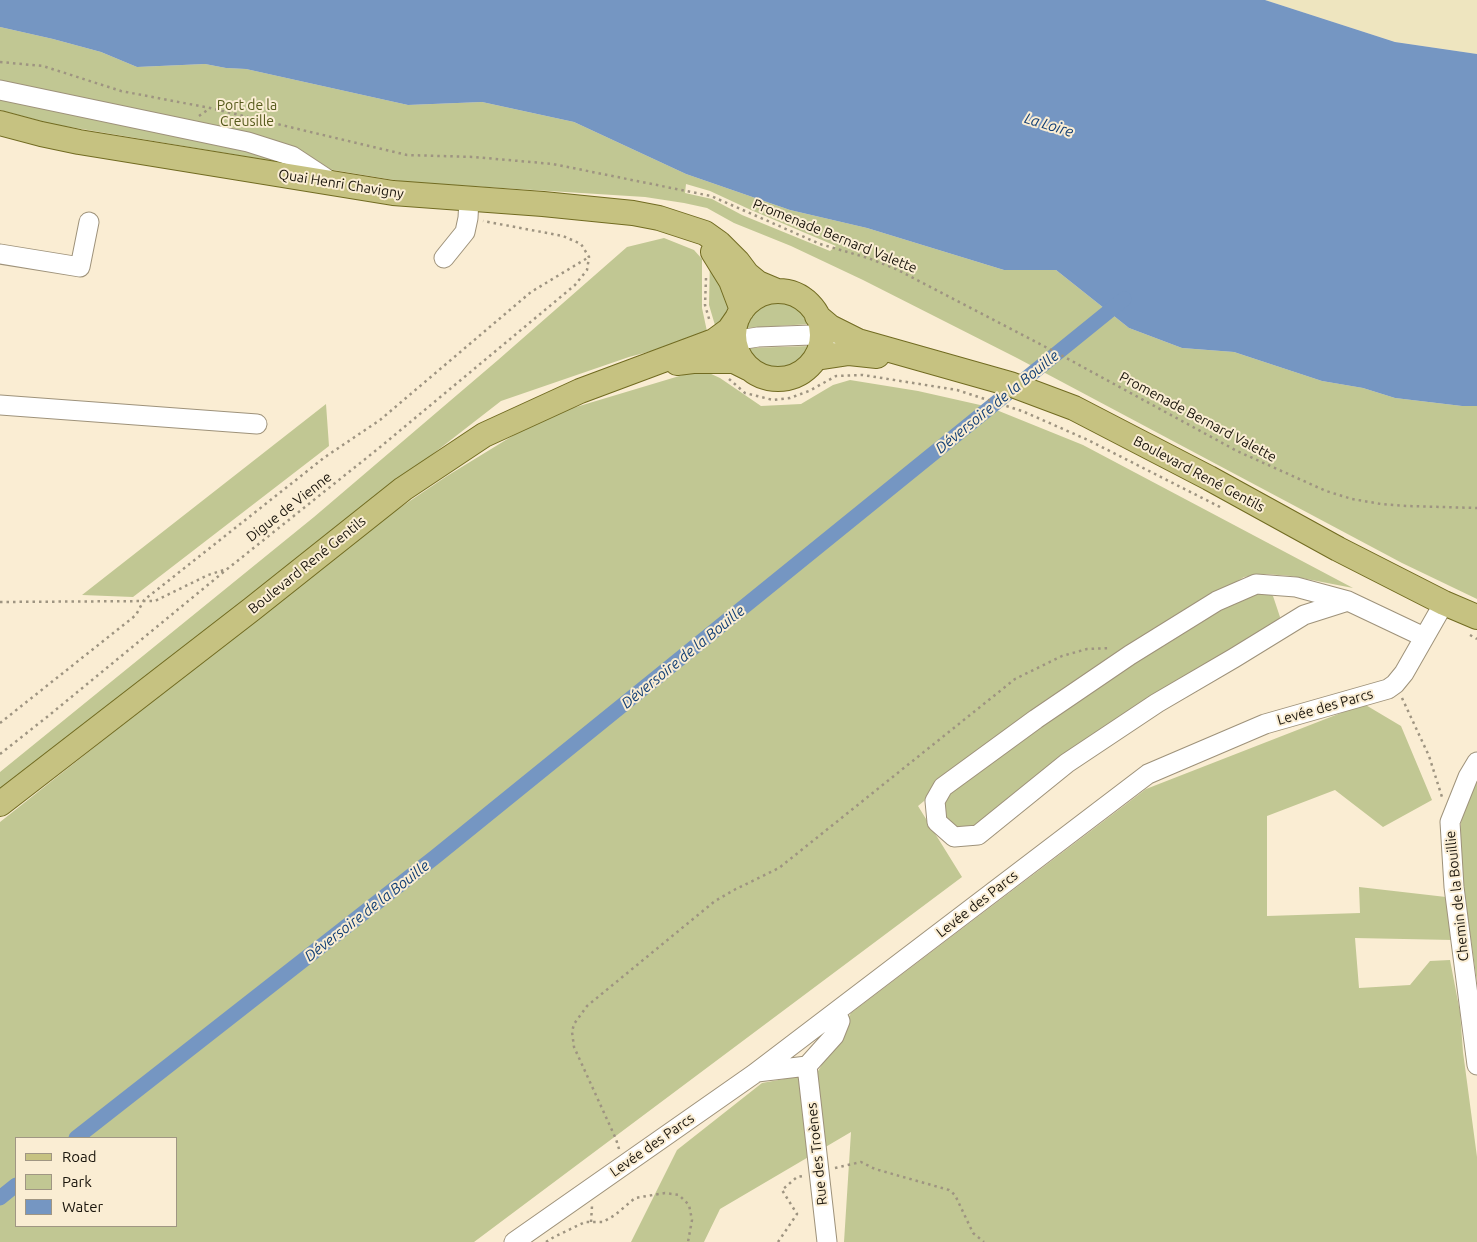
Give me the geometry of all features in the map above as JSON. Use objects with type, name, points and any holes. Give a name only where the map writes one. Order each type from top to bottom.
[{"type":"main road","name":"Quai Henri Chavigny","points":[[0,123],[79,142],[419,196],[469,209],[543,204],[624,212],[659,218],[705,233],[719,243],[747,274],[758,283],[801,298],[810,305],[818,336]]},
{"type":"main road","points":[[684,226],[707,244],[723,265],[731,281],[740,314],[735,326],[734,341],[738,353],[738,372]]},
{"type":"main road","name":"Boulevard René Gentils","points":[[0,804],[252,609],[403,489],[484,435],[580,391],[715,340],[729,330],[740,314],[757,297],[777,291]]},
{"type":"main road","name":"Boulevard René Gentils","points":[[638,369],[693,360],[734,361],[738,372],[758,374],[779,380],[790,378],[801,374],[809,366],[818,336],[830,328],[842,334],[1010,384],[1074,408],[1209,478],[1338,549],[1444,603],[1474,625]]},
{"type":"main road","name":"Boulevard René Gentils","points":[[818,336],[849,353],[884,356],[945,366]]},
{"type":"street","points":[[0,90],[4,93],[186,128],[248,142],[292,156],[335,184]]},
{"type":"street","points":[[444,258],[465,232],[469,209]]},
{"type":"street","points":[[0,254],[80,267],[89,222]]},
{"type":"street","points":[[638,369],[734,341],[758,337],[818,336]]},
{"type":"street","points":[[0,405],[257,424]]},
{"type":"street","points":[[1348,601],[1304,615],[1157,703],[1067,763],[978,834],[954,837],[937,822],[936,801],[943,787],[1052,708],[1130,655],[1217,601],[1256,584],[1296,587],[1348,601],[1424,637]]},
{"type":"street","points":[[1395,684],[1404,673],[1444,603]]},
{"type":"street","name":"Levée des Parcs","points":[[514,1242],[756,1072],[1148,774],[1264,724],[1388,688],[1395,684]]},
{"type":"street","name":"Chemin de la Bouillie","points":[[1477,762],[1468,778],[1450,822],[1454,887],[1477,1065]]},
{"type":"street","points":[[756,1072],[807,1066],[834,1036],[840,1020],[836,1012]]},
{"type":"street","name":"Rue des Troènes","points":[[807,1066],[827,1242]]},
{"type":"path","name":"Promenade Bernard Valette","points":[[0,62],[43,66],[122,91],[210,108],[407,155],[474,157],[553,164],[700,192],[820,244],[868,258],[896,269],[1059,354],[1237,451],[1326,491],[1352,498],[1390,504],[1477,508]]},
{"type":"path","points":[[0,723],[136,614],[144,601],[325,457],[380,420],[531,292],[589,257],[582,244],[563,236],[469,209]]},
{"type":"path","name":"Digue de Vienne","points":[[0,754],[47,718],[226,570],[379,448],[574,285],[587,270],[589,257]]},
{"type":"path","points":[[706,277],[705,305],[711,324]]},
{"type":"path","points":[[738,372],[731,382],[745,393],[773,400],[790,398],[809,391],[836,376],[863,375],[957,390],[1022,411],[1088,440],[1224,509]]},
{"type":"path","points":[[0,602],[155,601],[208,574],[226,570]]},
{"type":"path","points":[[1474,625],[1477,639]]},
{"type":"path","points":[[619,1168],[619,1149],[616,1139],[574,1047],[572,1032],[574,1024],[587,1006],[715,901],[780,868],[1015,679],[1062,656],[1088,649],[1115,648]]},
{"type":"path","points":[[1395,684],[1430,756],[1450,822]]},
{"type":"path","points":[[778,1242],[798,1214],[782,1190],[797,1177],[861,1162],[875,1169],[950,1190],[955,1195],[973,1233],[984,1242]]},
{"type":"path","points":[[546,1242],[554,1236],[584,1222],[604,1222],[635,1198],[665,1193],[680,1195],[689,1205],[692,1220],[688,1242]]},
{"type":"path","points":[[781,1238],[785,1242]]},
{"type":"green space","name":"Port de la Creusille","points":[[0,27],[101,52],[137,67],[205,64],[246,69],[408,105],[482,102],[574,122],[686,174],[790,210],[867,228],[1004,270],[1056,270],[1129,328],[1182,348],[1234,352],[1322,381],[1363,388],[1395,398],[1477,406],[1477,599],[1402,563],[1017,358],[863,280],[791,246],[734,223],[707,208],[645,197],[406,182],[52,124],[0,110]],"holes":[[[686,184],[710,191],[751,210],[836,246],[830,251],[742,215],[712,199],[685,193]]]},
{"type":"green space","points":[[664,238],[694,250],[702,259],[702,308],[708,336],[629,357],[501,401],[0,790],[0,772],[314,517],[627,247]]},
{"type":"green space","points":[[710,258],[733,305],[717,332],[709,305]]},
{"type":"green space","points":[[776,302],[787,303],[798,308],[810,324],[746,328],[751,316],[761,308]]},
{"type":"green space","points":[[810,346],[801,360],[789,367],[777,368],[765,366],[754,360],[748,348]]},
{"type":"green space","points":[[709,373],[720,378],[761,406],[801,404],[833,385],[850,380],[918,391],[989,407],[1083,445],[1353,588],[1291,576],[1266,574],[1244,577],[1143,638],[999,739],[918,806],[962,877],[474,1242],[0,1242],[0,822],[380,521],[447,476],[514,435],[566,410],[686,374]]},
{"type":"green space","points":[[326,404],[329,446],[133,597],[82,595]]},
{"type":"green space","points":[[1265,589],[1273,596],[1280,617],[1277,625],[990,821],[964,832],[942,821],[942,797],[1082,692],[1242,594]]},
{"type":"green space","points":[[1364,704],[1401,726],[1432,800],[1383,827],[1335,790],[1267,816],[1267,916],[1360,913],[1359,887],[1446,897],[1453,940],[1355,938],[1359,988],[1410,985],[1430,961],[1450,960],[1460,1012],[1463,1052],[1477,1157],[1477,1242],[844,1242],[851,1132],[720,1209],[704,1242],[631,1242],[677,1150],[762,1083],[817,1073],[851,1013],[1146,789]]},
{"type":"green space","points":[[1477,775],[1477,982],[1461,870],[1459,837],[1464,802]]},
{"type":"sand","points":[[1265,0],[1477,0],[1477,54],[1395,42]]},
{"type":"water","name":"La Loire","points":[[0,0],[1265,0],[1395,42],[1477,54],[1477,406],[1395,398],[1363,388],[1322,381],[1234,352],[1182,348],[1129,328],[1056,270],[1004,270],[867,228],[790,210],[686,174],[574,122],[482,102],[408,105],[246,69],[205,64],[137,67],[101,52],[0,27]]},
{"type":"waterway","name":"Déversoire de la Bouille","points":[[77,1137],[435,857],[1124,299]]},
{"type":"waterway","name":"Déversoire de la Bouille","points":[[0,1198],[15,1186]]}]
